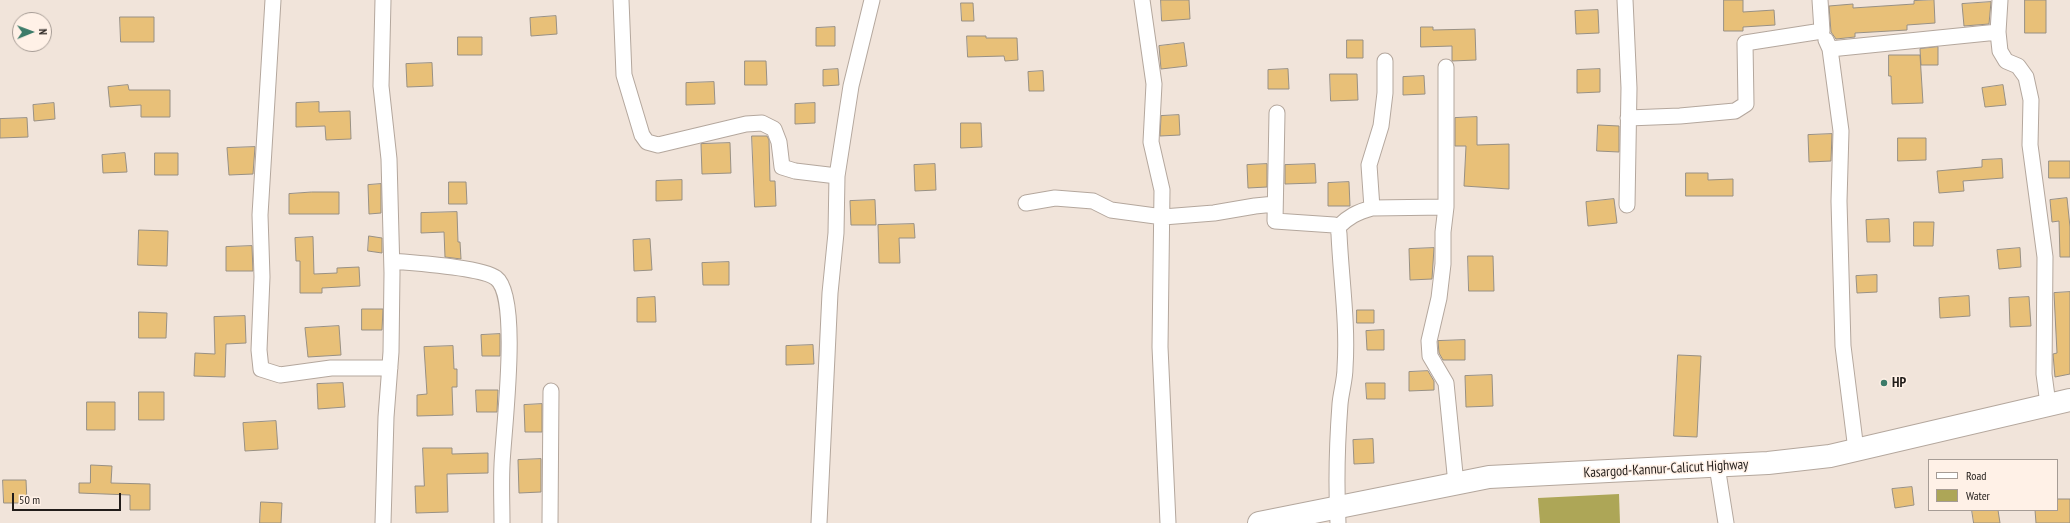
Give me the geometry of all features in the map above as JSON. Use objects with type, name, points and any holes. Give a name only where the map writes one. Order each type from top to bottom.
[{"type":"highway","name":"Kasargod-Kannur-Calicut Highway","points":[[1259,523],[1338,516],[1456,484],[1489,477],[1768,463],[1830,456],[2070,400]]},
{"type":"street","points":[[273,0],[270,80],[260,215],[262,277],[259,350],[261,369],[280,375],[331,368],[390,368]]},
{"type":"street","points":[[383,0],[381,86],[390,159],[392,261],[390,368],[386,417],[383,523]]},
{"type":"street","points":[[620,0],[624,75],[642,135],[647,142],[658,145],[746,124],[762,123],[774,129],[779,142],[782,167],[795,171],[837,176]]},
{"type":"street","points":[[819,523],[830,293],[836,233],[837,176],[851,86],[872,0]]},
{"type":"street","points":[[1142,0],[1154,84],[1151,142],[1162,190],[1163,217],[1160,347],[1168,523]]},
{"type":"street","points":[[1625,0],[1629,88],[1627,205]]},
{"type":"street","points":[[1820,0],[1822,31],[1830,49],[1841,131],[1839,201],[1843,346],[1856,450]]},
{"type":"street","points":[[2000,0],[1998,32],[2000,50],[2006,61],[2018,66],[2026,77],[2031,100],[2030,145],[2044,257],[2044,374],[2048,404]]},
{"type":"street","points":[[1628,118],[1680,116],[1735,111],[1746,104],[1745,43],[1822,31]]},
{"type":"street","points":[[1830,49],[1998,32]]},
{"type":"street","points":[[1372,208],[1369,165],[1381,126],[1385,93],[1385,61]]},
{"type":"street","points":[[1446,67],[1446,207],[1443,232],[1441,283],[1429,341],[1430,356],[1446,382],[1456,484]]},
{"type":"street","points":[[1277,113],[1275,221],[1334,225],[1338,227]]},
{"type":"street","points":[[1026,203],[1056,198],[1093,201],[1111,210],[1163,217],[1214,213],[1275,204]]},
{"type":"street","points":[[1338,516],[1337,459],[1340,402],[1345,369],[1346,316],[1341,278],[1338,227],[1346,218],[1358,212],[1372,208],[1446,207]]},
{"type":"street","points":[[392,261],[475,271],[496,278],[506,292],[510,344],[502,467],[502,523]]},
{"type":"street","points":[[550,523],[551,391]]},
{"type":"street","points":[[1717,466],[1726,523]]},
{"type":"water","points":[[1619,494],[1620,523],[1540,523],[1538,498]]},
{"type":"building","points":[[1161,0],[1189,0],[1190,19],[1162,21]]},
{"type":"building","points":[[1724,0],[1743,0],[1743,12],[1774,10],[1775,25],[1743,27],[1743,31],[1724,31]]},
{"type":"building","points":[[1934,0],[1935,23],[1907,25],[1907,30],[1855,33],[1855,37],[1836,39],[1831,32],[1829,6],[1853,4],[1853,8],[1914,4],[1914,1]]},
{"type":"building","points":[[2025,0],[2046,0],[2046,33],[2025,33]]},
{"type":"building","points":[[1991,2],[1989,24],[1964,26],[1962,4]]},
{"type":"building","points":[[961,3],[973,3],[974,21],[962,21]]},
{"type":"building","points":[[1598,10],[1599,33],[1576,34],[1575,11]]},
{"type":"building","points":[[556,16],[557,34],[531,36],[530,18]]},
{"type":"building","points":[[120,17],[154,17],[154,42],[121,42]]},
{"type":"building","points":[[835,27],[835,46],[816,46],[816,28]]},
{"type":"building","points":[[1421,27],[1433,27],[1433,30],[1475,29],[1476,60],[1452,61],[1452,46],[1421,47]]},
{"type":"building","points":[[967,36],[986,36],[986,38],[1017,38],[1018,60],[1005,61],[1004,56],[968,57]]},
{"type":"building","points":[[458,37],[482,37],[482,55],[458,55]]},
{"type":"building","points":[[1347,40],[1363,40],[1363,58],[1347,58]]},
{"type":"building","points":[[1184,43],[1187,66],[1161,69],[1159,46]]},
{"type":"building","points":[[1938,47],[1938,65],[1921,65],[1920,49]]},
{"type":"building","points":[[1889,55],[1920,55],[1923,103],[1892,104],[1891,76],[1889,76]]},
{"type":"building","points":[[745,61],[766,61],[767,85],[745,85]]},
{"type":"building","points":[[432,63],[433,86],[407,87],[406,64]]},
{"type":"building","points":[[838,69],[839,85],[823,86],[823,70]]},
{"type":"building","points":[[1288,69],[1289,89],[1268,89],[1268,70]]},
{"type":"building","points":[[1600,69],[1600,92],[1577,93],[1577,70]]},
{"type":"building","points":[[1043,71],[1044,91],[1029,91],[1028,72]]},
{"type":"building","points":[[1330,74],[1357,74],[1358,100],[1331,101]]},
{"type":"building","points":[[1424,76],[1425,94],[1403,95],[1403,77]]},
{"type":"building","points":[[714,82],[715,104],[686,105],[686,83]]},
{"type":"building","points":[[128,85],[129,90],[170,90],[170,117],[141,117],[141,105],[110,107],[108,87]]},
{"type":"building","points":[[2003,85],[2006,105],[1985,107],[1982,88]]},
{"type":"building","points":[[319,102],[319,112],[350,111],[351,139],[326,140],[325,126],[296,127],[296,103]]},
{"type":"building","points":[[54,103],[55,119],[34,121],[33,105]]},
{"type":"building","points":[[815,103],[815,123],[795,124],[795,104]]},
{"type":"building","points":[[1179,115],[1180,135],[1160,136],[1161,116]]},
{"type":"building","points":[[1477,117],[1477,145],[1509,144],[1509,189],[1464,186],[1466,146],[1455,146],[1455,118]]},
{"type":"building","points":[[27,118],[28,137],[0,138],[0,119]]},
{"type":"building","points":[[961,123],[981,123],[982,147],[961,148]]},
{"type":"building","points":[[1598,125],[1619,126],[1619,152],[1597,151]]},
{"type":"building","points":[[1832,134],[1831,161],[1809,162],[1808,135]]},
{"type":"building","points":[[752,136],[767,136],[769,140],[770,181],[775,181],[776,206],[755,207]]},
{"type":"building","points":[[1898,138],[1926,138],[1926,160],[1898,161]]},
{"type":"building","points":[[730,143],[731,173],[702,174],[701,144]]},
{"type":"building","points":[[255,147],[253,174],[229,175],[227,148]]},
{"type":"building","points":[[125,153],[127,172],[103,173],[102,155]]},
{"type":"building","points":[[155,153],[178,153],[178,175],[155,175]]},
{"type":"building","points":[[2002,159],[2003,178],[1963,181],[1964,191],[1939,193],[1937,171],[1982,167],[1982,160]]},
{"type":"building","points":[[2049,161],[2070,161],[2070,178],[2049,178]]},
{"type":"building","points":[[935,164],[936,190],[915,191],[914,165]]},
{"type":"building","points":[[1267,164],[1267,187],[1248,188],[1247,165]]},
{"type":"building","points":[[1315,164],[1316,183],[1285,184],[1285,165]]},
{"type":"building","points":[[1686,173],[1708,173],[1708,180],[1733,179],[1733,196],[1686,196]]},
{"type":"building","points":[[682,180],[682,200],[656,201],[656,181]]},
{"type":"building","points":[[449,182],[466,182],[467,204],[449,204]]},
{"type":"building","points":[[1349,182],[1350,206],[1328,206],[1328,183]]},
{"type":"building","points":[[381,184],[381,213],[369,214],[368,185]]},
{"type":"building","points":[[339,192],[339,214],[289,214],[289,194]]},
{"type":"building","points":[[2067,198],[2070,227],[2070,257],[2060,257],[2059,221],[2052,222],[2050,200]]},
{"type":"building","points":[[1614,199],[1617,223],[1588,226],[1586,202]]},
{"type":"building","points":[[875,200],[876,225],[851,225],[850,201]]},
{"type":"building","points":[[457,212],[458,242],[460,242],[461,259],[445,257],[444,232],[421,233],[421,213]]},
{"type":"building","points":[[1889,219],[1890,242],[1867,242],[1866,220]]},
{"type":"building","points":[[1914,222],[1934,222],[1933,246],[1914,246]]},
{"type":"building","points":[[914,224],[915,238],[899,238],[900,263],[879,263],[878,225]]},
{"type":"building","points":[[139,230],[168,231],[167,266],[138,265]]},
{"type":"building","points":[[369,236],[382,238],[382,253],[368,251]]},
{"type":"building","points":[[313,237],[314,274],[337,273],[337,268],[359,267],[360,286],[322,288],[322,293],[300,293],[300,261],[296,261],[295,238]]},
{"type":"building","points":[[650,239],[652,270],[634,271],[633,240]]},
{"type":"building","points":[[252,246],[253,271],[226,271],[226,247]]},
{"type":"building","points":[[1434,248],[1432,279],[1410,280],[1409,249]]},
{"type":"building","points":[[2020,248],[2021,267],[1999,269],[1997,250]]},
{"type":"building","points":[[1468,256],[1493,256],[1494,291],[1469,291]]},
{"type":"building","points":[[729,262],[729,285],[703,285],[702,263]]},
{"type":"building","points":[[1877,275],[1877,292],[1857,293],[1856,276]]},
{"type":"building","points":[[2070,292],[2070,374],[2055,377],[2053,354],[2057,353],[2054,293]]},
{"type":"building","points":[[1969,296],[1970,316],[1940,318],[1939,298]]},
{"type":"building","points":[[655,297],[656,322],[637,322],[637,298]]},
{"type":"building","points":[[2029,297],[2031,326],[2010,327],[2009,298]]},
{"type":"building","points":[[362,309],[383,309],[382,330],[362,330]]},
{"type":"building","points":[[1357,310],[1374,310],[1374,323],[1357,323]]},
{"type":"building","points":[[139,312],[167,313],[166,338],[139,338]]},
{"type":"building","points":[[245,316],[246,343],[226,344],[225,377],[194,376],[195,353],[215,354],[214,317]]},
{"type":"building","points":[[339,326],[341,355],[308,357],[305,328]]},
{"type":"building","points":[[1384,330],[1384,350],[1367,350],[1366,331]]},
{"type":"building","points":[[500,334],[500,356],[482,356],[481,335]]},
{"type":"building","points":[[1465,340],[1465,360],[1443,360],[1439,353],[1438,341]]},
{"type":"building","points":[[813,345],[814,364],[786,365],[786,346]]},
{"type":"building","points":[[453,346],[454,369],[457,369],[457,387],[452,387],[453,415],[417,416],[417,395],[427,394],[424,347]]},
{"type":"building","points":[[1678,355],[1701,356],[1697,437],[1674,436]]},
{"type":"building","points":[[1428,371],[1434,381],[1434,390],[1409,391],[1409,372]]},
{"type":"building","points":[[1492,375],[1493,406],[1466,407],[1465,376]]},
{"type":"building","points":[[343,383],[345,407],[318,409],[317,384]]},
{"type":"building","points":[[1366,383],[1385,383],[1385,399],[1367,399]]},
{"type":"building","points":[[476,390],[498,390],[497,412],[477,412]]},
{"type":"building","points":[[139,392],[164,392],[164,420],[139,420]]},
{"type":"building","points":[[87,402],[115,402],[115,430],[87,430]]},
{"type":"building","points":[[542,404],[542,432],[525,432],[524,405]]},
{"type":"building","points":[[276,421],[278,449],[245,451],[243,423]]},
{"type":"building","points":[[1373,439],[1374,463],[1354,464],[1353,440]]},
{"type":"building","points":[[423,448],[452,448],[452,454],[488,453],[488,473],[447,474],[448,512],[416,513],[415,486],[424,486]]},
{"type":"building","points":[[541,459],[541,492],[519,493],[518,460]]},
{"type":"building","points":[[91,465],[112,466],[111,483],[150,484],[150,510],[130,510],[130,495],[79,493],[79,483],[90,483]]},
{"type":"building","points":[[3,480],[26,480],[27,503],[4,503]]},
{"type":"building","points":[[1912,487],[1914,505],[1895,508],[1892,489]]},
{"type":"building","points":[[2058,499],[2070,499],[2070,523],[2036,523],[2035,511],[2058,511]]},
{"type":"building","points":[[261,502],[282,503],[281,523],[260,523]]},
{"type":"building","points":[[1972,511],[1998,511],[2000,523],[1974,523]]},
{"type":"place","name":"HP","points":[[1884,383]]}]
